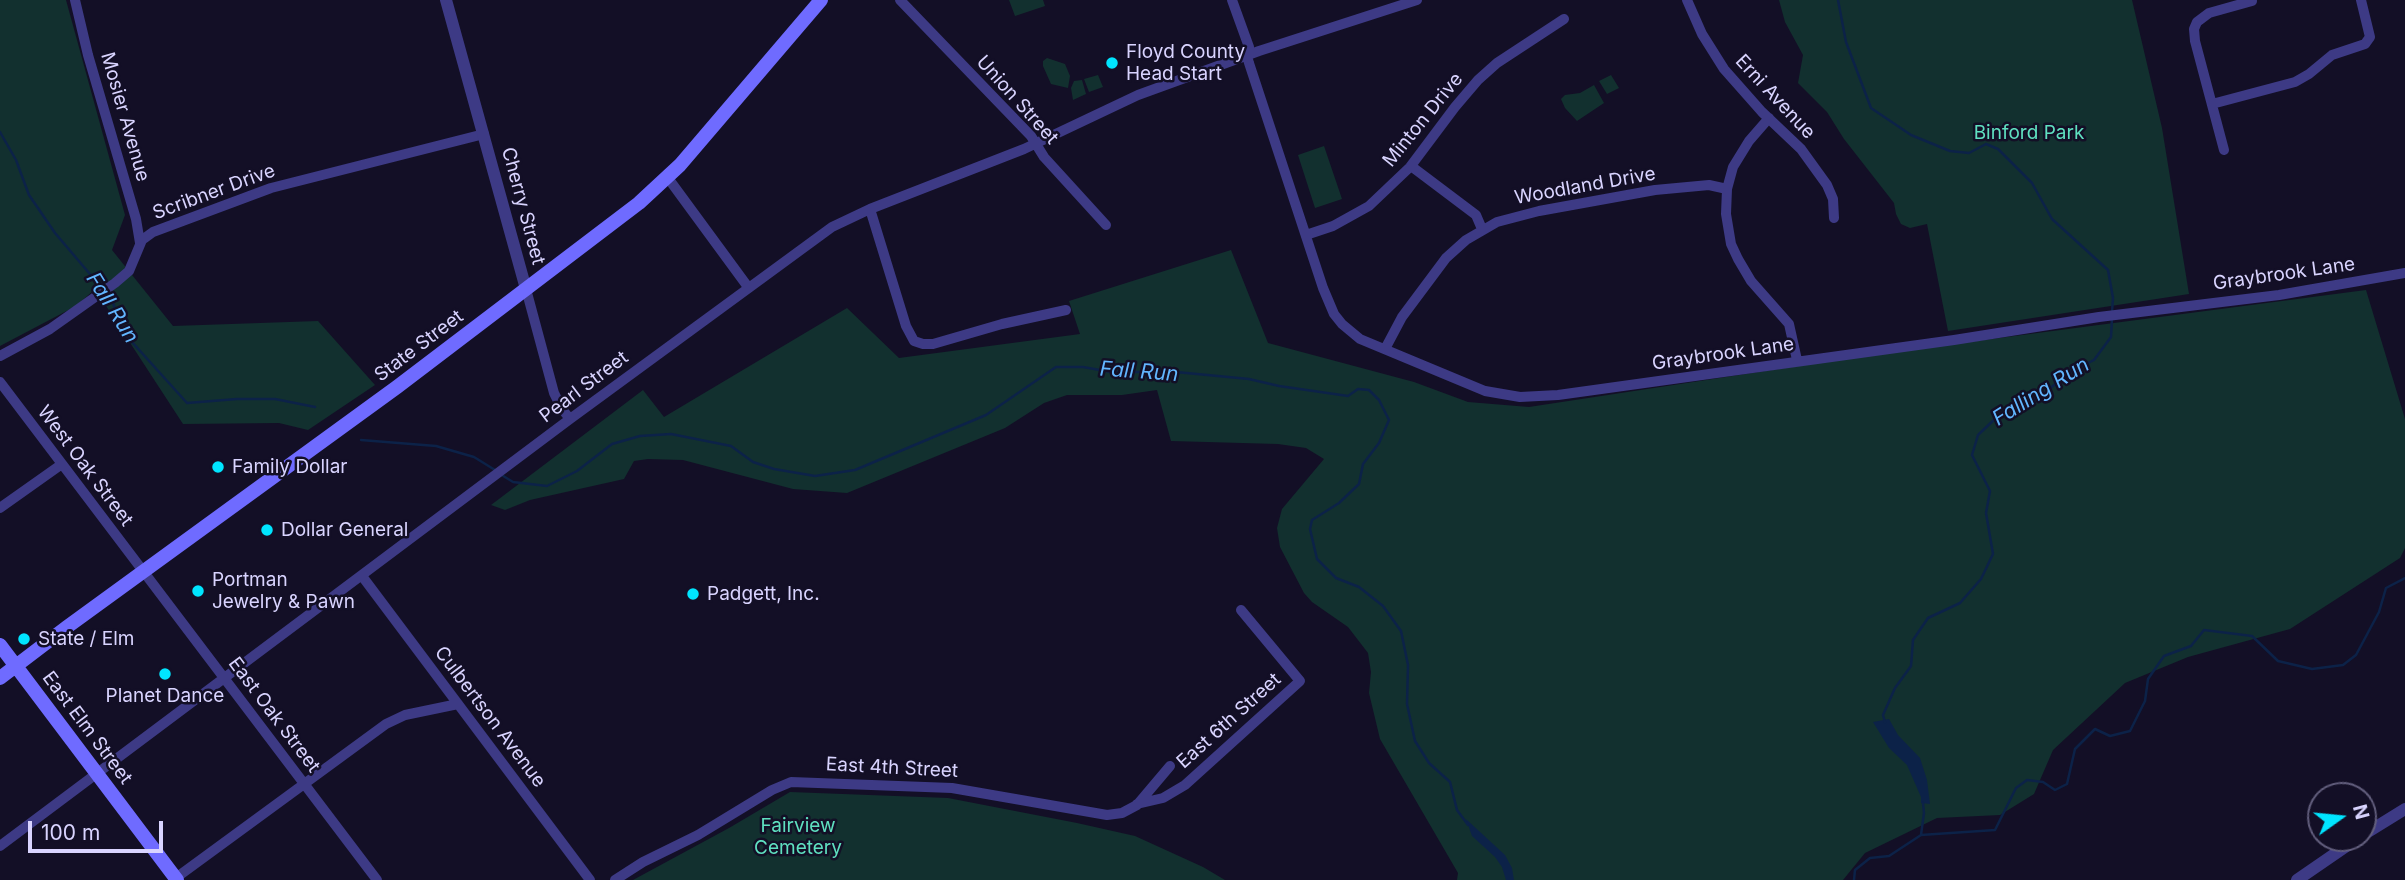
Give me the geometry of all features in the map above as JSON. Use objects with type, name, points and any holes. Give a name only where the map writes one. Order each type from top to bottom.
[{"type":"main road","name":"State Street","points":[[0,678],[397,387],[639,203],[668,178],[821,0]]},
{"type":"main road","name":"East Elm Street","points":[[0,645],[175,879]]},
{"type":"street","name":"Mosier Avenue","points":[[75,0],[141,244]]},
{"type":"street","name":"Cherry Street","points":[[446,0],[554,393],[570,419]]},
{"type":"street","name":"Union Street","points":[[900,0],[1037,143],[1044,157],[1106,225]]},
{"type":"street","name":"Graybrook Lane","points":[[1232,0],[1249,47],[1247,56],[1334,314],[1360,338],[1468,385],[1520,397],[1558,395],[1954,340],[2118,314],[2279,295],[2405,273]]},
{"type":"street","name":"Pearl Street","points":[[0,846],[570,419],[832,227],[870,209],[1037,143],[1134,97],[1247,56],[1417,0]]},
{"type":"street","name":"Erni Avenue","points":[[1687,0],[1712,52],[1730,76],[1801,149],[1827,185],[1833,199],[1834,218]]},
{"type":"street","points":[[2212,104],[2303,78],[2332,55],[2365,44],[2370,37],[2370,29],[2361,0]]},
{"type":"street","points":[[2224,150],[2194,29],[2197,22],[2209,13],[2252,1]]},
{"type":"street","name":"Minton Drive","points":[[1306,235],[1333,226],[1369,206],[1411,166],[1478,80],[1497,63],[1564,19]]},
{"type":"street","points":[[1769,118],[1733,167],[1727,189],[1726,214],[1731,244],[1738,259],[1751,281],[1789,324],[1797,360]]},
{"type":"street","name":"Scribner Drive","points":[[0,356],[50,329],[115,284],[129,271],[144,237],[153,232],[271,187],[484,134]]},
{"type":"street","points":[[1411,166],[1476,215],[1482,229]]},
{"type":"street","points":[[668,178],[748,287]]},
{"type":"street","name":"Woodland Drive","points":[[1385,349],[1402,317],[1433,272],[1452,251],[1482,229],[1512,216],[1602,199],[1709,185],[1727,189]]},
{"type":"street","points":[[870,209],[906,326],[914,341],[933,344],[1002,324],[1066,310]]},
{"type":"street","name":"West Oak Street","points":[[0,382],[143,572]]},
{"type":"street","points":[[0,508],[62,464]]},
{"type":"street","name":"East Oak Street","points":[[143,572],[377,880]]},
{"type":"street","name":"Culbertson Avenue","points":[[362,576],[590,880]]},
{"type":"street","name":"East 6th Street","points":[[1137,805],[1163,798],[1182,787],[1300,681],[1241,610]]},
{"type":"street","points":[[175,879],[395,719],[458,704]]},
{"type":"street","points":[[1137,805],[1170,766]]},
{"type":"street","name":"East 4th Street","points":[[615,880],[643,862],[698,835],[772,790],[791,782],[952,788],[1107,816],[1122,813],[1137,805]]},
{"type":"street","points":[[2377,826],[2405,809]]},
{"type":"street","points":[[2297,880],[2338,852]]},
{"type":"green space","points":[[0,0],[66,0],[125,215],[112,250],[173,326],[318,321],[375,385],[308,430],[279,423],[183,424],[95,289],[76,306],[0,346]]},
{"type":"green space","points":[[1009,0],[1043,0],[1045,6],[1015,16]]},
{"type":"green space","name":"Binford Park","points":[[1779,0],[2132,0],[2162,128],[2189,294],[1948,331],[1927,224],[1910,228],[1901,224],[1894,203],[1844,139],[1827,112],[1798,83],[1803,55],[1785,22]]},
{"type":"green space","points":[[1047,58],[1065,64],[1070,76],[1068,88],[1051,84],[1043,66],[1043,61]]},
{"type":"green space","points":[[1098,75],[1103,87],[1089,92],[1084,79]]},
{"type":"green space","points":[[1611,75],[1619,88],[1607,94],[1599,81]]},
{"type":"green space","points":[[1082,80],[1086,94],[1073,100],[1071,88],[1074,81]]},
{"type":"green space","points":[[1594,85],[1604,103],[1577,121],[1561,99],[1565,95],[1580,93]]},
{"type":"green space","points":[[1324,146],[1342,199],[1315,208],[1298,155]]},
{"type":"green space","points":[[1231,250],[1268,343],[1414,382],[1468,402],[1529,407],[1877,354],[2366,290],[2405,419],[2405,548],[2400,558],[2290,629],[2188,657],[2125,683],[2053,750],[2034,794],[2000,815],[1937,818],[1865,853],[1843,880],[1457,880],[1458,873],[1380,739],[1369,693],[1371,672],[1368,653],[1348,627],[1312,602],[1304,593],[1280,547],[1277,528],[1282,509],[1324,459],[1306,448],[1278,444],[1171,441],[1157,390],[1122,395],[1067,395],[1044,403],[1005,428],[847,493],[793,489],[683,460],[648,459],[634,461],[624,479],[530,500],[505,510],[491,505],[643,390],[664,417],[847,308],[899,358],[1080,334],[1069,301]]},
{"type":"green space","name":"Fairview Cemetery","points":[[790,792],[948,798],[1077,823],[1135,836],[1225,880],[633,880]]},
{"type":"water","points":[[1889,719],[1898,735],[1920,758],[1927,780],[1930,804],[1921,803],[1907,765],[1889,748],[1873,722]]},
{"type":"water","points":[[1466,819],[1505,855],[1512,868],[1514,880],[1506,880],[1495,857],[1472,836]]},
{"type":"waterway","name":"Falling Run","points":[[1838,0],[1846,42],[1871,108],[1911,135],[1950,151],[1969,153],[1986,144],[1998,149],[2032,183],[2052,219],[2108,270],[2113,298],[2112,312]]},
{"type":"waterway","name":"Fall Run","points":[[0,132],[16,160],[29,195],[55,233],[112,300],[123,332],[187,403],[275,399],[315,407]]},
{"type":"waterway","name":"Falling Run","points":[[1885,722],[1883,715],[1895,688],[1911,666],[1913,640],[1928,618],[1960,603],[1981,579],[1993,554],[1986,513],[1990,491],[1972,455],[1978,435],[1998,416],[2042,395],[2070,372],[2094,360],[2111,337],[2112,319]]},
{"type":"waterway","name":"Fall Run","points":[[500,474],[513,482],[547,486],[577,471],[612,444],[640,436],[671,434],[731,446],[753,462],[774,469],[815,476],[855,470],[986,415],[1056,367],[1083,367],[1111,372],[1176,372],[1249,379],[1348,396],[1358,389],[1369,390],[1379,400],[1389,420],[1379,443],[1363,464],[1359,484],[1339,503],[1312,520],[1310,529],[1317,559],[1336,578],[1359,587],[1383,606],[1401,631],[1408,665],[1407,704],[1415,741],[1429,763],[1450,782],[1457,810],[1468,825]]},
{"type":"waterway","name":"Fall Run","points":[[361,440],[436,446],[474,457],[495,470]]},
{"type":"waterway","name":"Fall Run","points":[[1854,880],[1855,870],[1870,858],[1889,856],[1921,835],[1995,830],[2016,788],[2027,780],[2043,782],[2055,790],[2067,784],[2075,749],[2095,729],[2110,736],[2130,731],[2145,701],[2148,679],[2164,656],[2191,646],[2204,630],[2252,636],[2278,661],[2312,669],[2343,665],[2356,655],[2379,612],[2386,588],[2405,578]]},
{"type":"waterway","name":"Falling Run","points":[[1921,835],[1923,803]]},
{"type":"place","name":"Floyd County Head Start","points":[[1112,63]]},
{"type":"place","name":"Family Dollar","points":[[218,467]]},
{"type":"place","name":"Dollar General","points":[[267,530]]},
{"type":"place","name":"Portman Jewelry & Pawn","points":[[198,591]]},
{"type":"place","name":"Padgett, Inc.","points":[[693,594]]},
{"type":"place","name":"State / Elm","points":[[24,639]]},
{"type":"place","name":"Planet Dance","points":[[165,674]]}]
